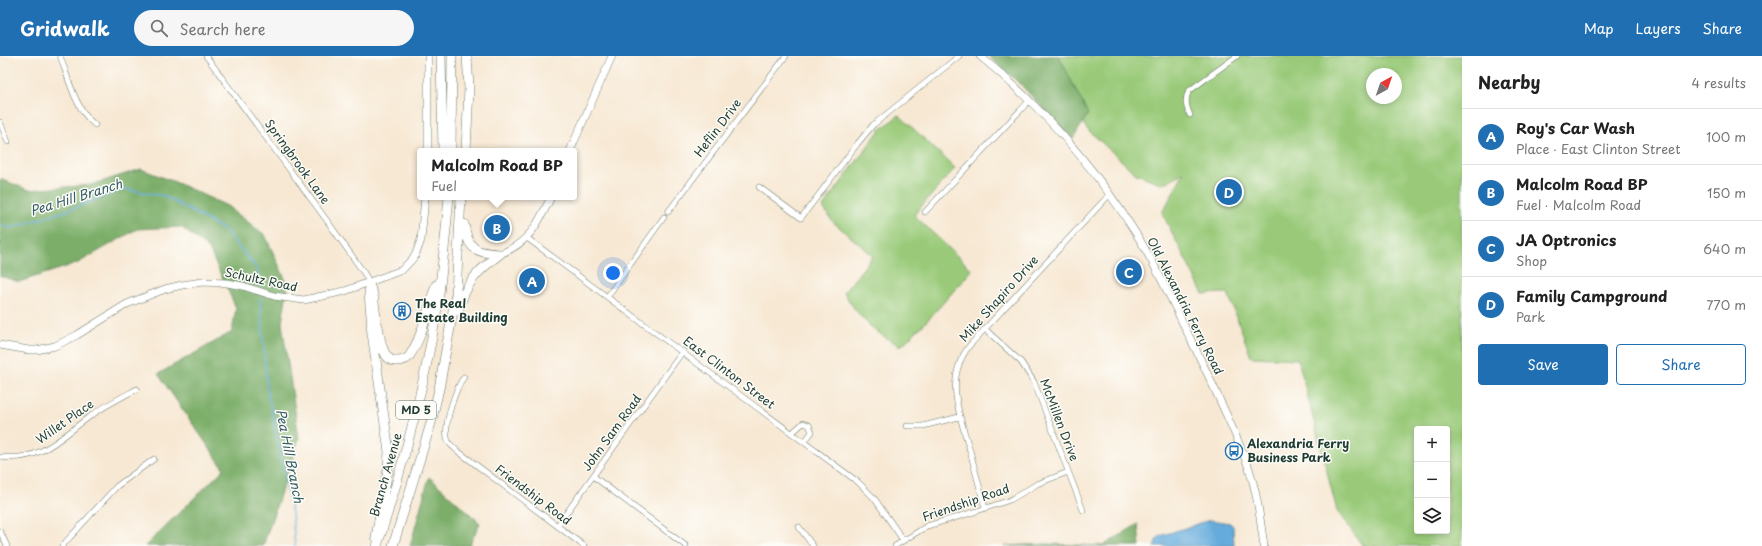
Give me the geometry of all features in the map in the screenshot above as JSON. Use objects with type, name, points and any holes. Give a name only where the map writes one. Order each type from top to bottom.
[{"type":"highway","points":[[442,56],[443,148]]},
{"type":"highway","points":[[451,148],[452,56]]},
{"type":"highway","points":[[466,148],[469,88],[467,56]]},
{"type":"highway","name":"Branch Avenue","points":[[375,546],[386,522],[421,386],[435,320],[442,270],[449,200]]},
{"type":"highway","points":[[461,202],[465,232],[469,243],[476,251],[500,254]]},
{"type":"highway","name":"MD 5","points":[[393,546],[431,423],[445,358],[456,294],[461,202]]},
{"type":"highway","points":[[445,358],[462,298],[471,280],[481,268],[500,254]]},
{"type":"highway","points":[[374,326],[383,350],[388,357],[394,361],[404,361],[410,355],[417,342],[442,270]]},
{"type":"highway","points":[[374,326],[389,452],[388,470],[375,546]]},
{"type":"street","points":[[60,56],[80,106],[89,120],[95,124]]},
{"type":"street","name":"Springbrook Lane","points":[[206,56],[328,222],[369,282]]},
{"type":"street","points":[[428,56],[428,148]]},
{"type":"street","points":[[571,148],[612,56]]},
{"type":"street","name":"Heflin Drive","points":[[607,297],[666,214],[786,56]]},
{"type":"street","points":[[759,187],[801,218],[866,132],[879,119],[959,56]]},
{"type":"street","name":"Old Alexandria Ferry Road","points":[[980,56],[1030,100],[1070,144],[1110,194],[1135,232],[1163,281],[1224,411],[1247,464],[1258,505],[1264,546]]},
{"type":"street","points":[[1190,115],[1187,109],[1186,97],[1189,91],[1237,56]]},
{"type":"street","points":[[925,212],[1030,100]]},
{"type":"street","points":[[0,122],[8,142]]},
{"type":"street","name":"Mike Shapiro Drive","points":[[985,508],[960,417],[955,392],[960,362],[967,349],[1110,194]]},
{"type":"street","name":"Schultz Road","points":[[0,345],[30,350],[55,346],[76,335],[126,304],[165,289],[182,285],[212,282],[232,284],[274,296],[304,300],[345,291],[402,270],[415,256],[421,240],[426,200]]},
{"type":"street","points":[[500,254],[514,248],[527,238],[538,223],[550,200]]},
{"type":"street","name":"East Clinton Street","points":[[527,238],[863,486],[880,505],[903,540]]},
{"type":"street","points":[[369,282],[368,294],[374,326]]},
{"type":"street","name":"McMillen Drive","points":[[985,329],[1017,358],[1030,375],[1040,397],[1083,510]]},
{"type":"street","name":"John Sam Road","points":[[556,526],[683,352]]},
{"type":"street","name":"Friendship Road","points":[[464,377],[455,394],[448,423],[447,435],[452,446],[584,546]]},
{"type":"street","name":"Willet Place","points":[[0,457],[21,457],[39,453],[50,447],[92,414],[137,389]]},
{"type":"street","points":[[907,426],[923,426],[960,417]]},
{"type":"street","points":[[792,433],[802,423],[809,425],[812,428],[812,432],[804,442]]},
{"type":"street","points":[[62,546],[117,486],[154,459]]},
{"type":"street","name":"Friendship Road","points":[[895,546],[927,526],[1013,499],[1037,484],[1068,472]]},
{"type":"street","points":[[593,476],[686,546]]},
{"type":"street","points":[[799,527],[813,546]]},
{"type":"street","points":[[0,531],[7,546]]},
{"type":"green space","points":[[988,56],[1059,56],[1088,114],[1073,139],[1019,83]]},
{"type":"green space","points":[[1049,56],[1462,56],[1462,546],[1363,546],[1337,511],[1298,359],[1251,357],[1228,293],[1203,294],[1162,213],[1184,172],[1163,184],[1136,174],[1086,128]]},
{"type":"green space","points":[[899,115],[955,168],[914,215],[972,270],[927,321],[901,346],[883,336],[868,324],[849,301],[844,292],[873,256],[832,221],[823,207],[879,131]]},
{"type":"green space","points":[[141,169],[175,182],[227,206],[265,235],[288,285],[282,323],[299,438],[263,546],[145,546],[224,469],[158,374],[232,332],[236,308],[209,249],[181,227],[137,229],[78,263],[19,282],[0,276],[0,179],[29,190],[91,185]]},
{"type":"green space","points":[[429,477],[480,523],[469,546],[410,546]]},
{"type":"green space","points":[[1138,524],[1140,546],[1103,546]]},
{"type":"green space","points":[[1047,544],[1103,546],[1005,546]]},
{"type":"water","points":[[1210,520],[1230,523],[1233,526],[1234,546],[1154,546],[1160,536]]},
{"type":"waterway","name":"Pea Hill Branch","points":[[0,225],[10,228],[66,211],[124,189],[164,196],[225,230],[258,270],[259,286]]},
{"type":"waterway","name":"Pea Hill Branch","points":[[260,298],[267,389],[292,514],[295,546]]},
{"type":"place","name":"Family Campground","points":[[1229,192]]},
{"type":"place","name":"Malcolm Road BP","points":[[497,228]]},
{"type":"place","name":"JA Optronics","points":[[1129,272]]},
{"type":"place","name":"Roy's Car Wash","points":[[532,281]]},
{"type":"place","name":"The Real Estate Building","points":[[402,311]]},
{"type":"place","name":"Alexandria Ferry Business Park","points":[[1234,451]]}]
